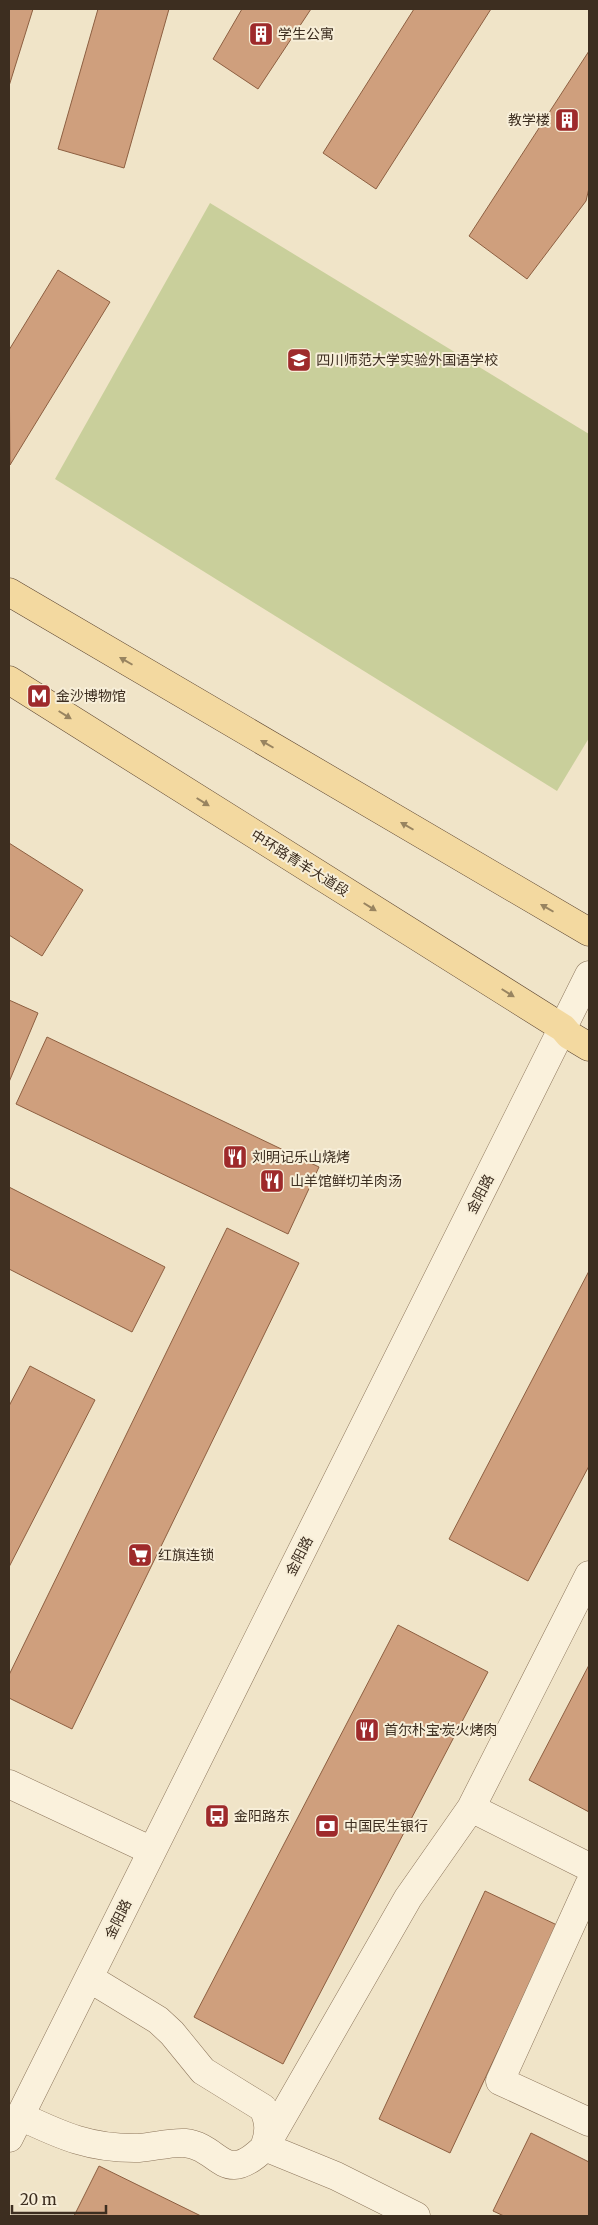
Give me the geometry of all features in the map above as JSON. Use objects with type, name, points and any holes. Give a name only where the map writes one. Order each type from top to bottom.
[{"type":"main road","points":[[9,592],[589,932]]},
{"type":"main road","name":"中环路青羊大道段","points":[[9,680],[563,1028],[569,1035],[589,1048]]},
{"type":"street","name":"金阳路","points":[[14,2127],[589,975]]},
{"type":"street","points":[[14,2127],[58,2135],[84,2143],[140,2148],[188,2144],[220,2161],[232,2165],[245,2163],[265,2147],[408,1898],[471,1808],[589,1575]]},
{"type":"street","points":[[9,1784],[152,1851]]},
{"type":"street","points":[[471,1808],[589,1867]]},
{"type":"street","points":[[589,1885],[500,2081],[589,2122]]},
{"type":"street","points":[[89,1978],[158,2020],[172,2033],[203,2071],[263,2108],[269,2128],[265,2147]]},
{"type":"street","points":[[265,2147],[336,2176],[416,2216]]},
{"type":"green space","points":[[210,203],[589,434],[589,738],[557,791],[55,479]]},
{"type":"building","points":[[9,9],[33,9],[9,86]]},
{"type":"building","points":[[98,9],[169,9],[124,168],[58,149]]},
{"type":"building","name":"学生公寓","points":[[242,9],[311,9],[258,89],[213,59]]},
{"type":"building","points":[[414,9],[491,9],[376,189],[323,153]]},
{"type":"building","name":"教学楼","points":[[589,51],[589,188],[586,201],[527,279],[469,236]]},
{"type":"building","points":[[58,270],[110,302],[10,465],[9,350]]},
{"type":"building","points":[[9,843],[83,890],[42,956],[9,935]]},
{"type":"building","points":[[9,1000],[38,1013],[9,1082]]},
{"type":"building","points":[[47,1037],[319,1167],[288,1234],[16,1104]]},
{"type":"building","points":[[9,1187],[165,1267],[132,1332],[9,1269]]},
{"type":"building","points":[[227,1228],[299,1263],[72,1729],[9,1698],[9,1675]]},
{"type":"building","points":[[589,1271],[589,1466],[528,1581],[449,1539]]},
{"type":"building","points":[[30,1366],[95,1400],[9,1567],[9,1406]]},
{"type":"building","points":[[398,1625],[488,1672],[283,2064],[194,2017]]},
{"type":"building","points":[[589,1665],[589,1812],[529,1780]]},
{"type":"building","points":[[485,1891],[557,1925],[450,2153],[379,2119]]},
{"type":"building","points":[[531,2133],[589,2162],[589,2216],[504,2216],[493,2211]]},
{"type":"building","points":[[99,2166],[201,2216],[74,2216]]},
{"type":"place","name":"学生公寓","points":[[261,34]]},
{"type":"place","name":"教学楼","points":[[567,120]]},
{"type":"place","name":"四川师范大学实验外国语学校","points":[[299,360]]},
{"type":"place","name":"金沙博物馆","points":[[39,696]]},
{"type":"place","name":"刘明记乐山烧烤","points":[[235,1157]]},
{"type":"place","name":"山羊馆鲜切羊肉汤","points":[[272,1181]]},
{"type":"place","name":"红旗连锁","points":[[140,1555]]},
{"type":"place","name":"首尔朴宝·炭火烤肉","points":[[367,1730]]},
{"type":"place","name":"金阳路东","points":[[217,1816]]},
{"type":"place","name":"中国民生银行","points":[[327,1826]]}]
